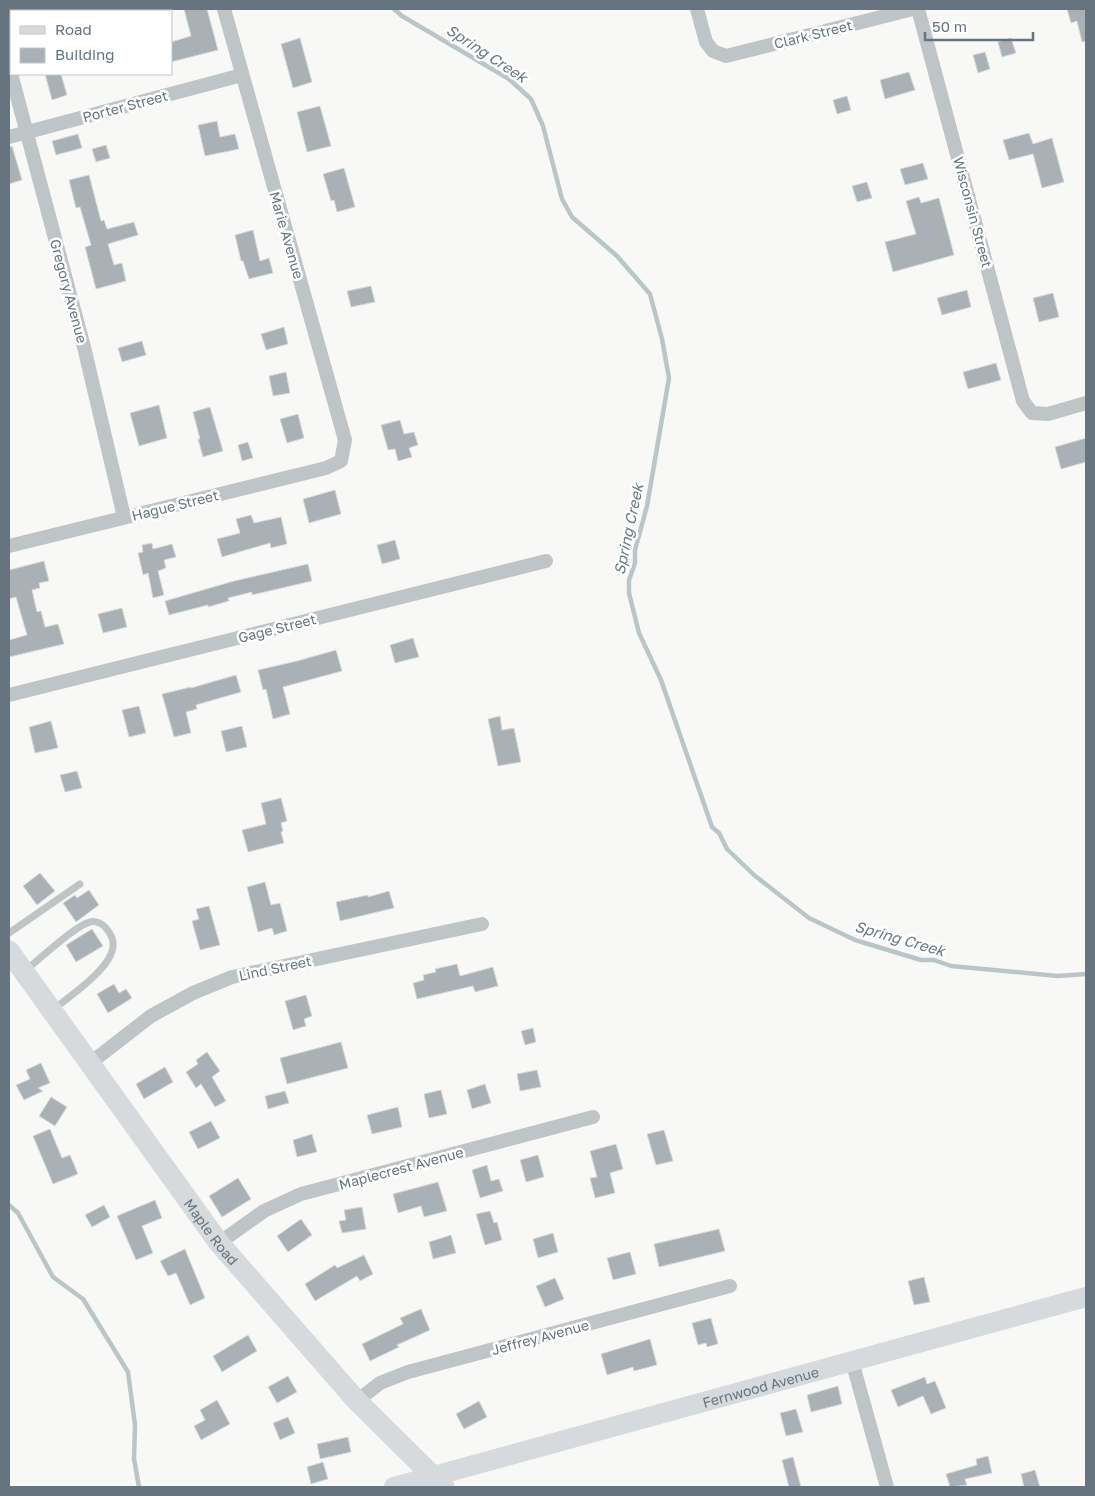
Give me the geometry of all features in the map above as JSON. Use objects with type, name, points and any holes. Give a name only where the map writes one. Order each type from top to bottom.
[{"type":"main road","name":"Maple Road","points":[[9,951],[219,1243],[357,1401],[439,1482]]},
{"type":"street","name":"Marie Avenue","points":[[224,9],[344,440],[341,461]]},
{"type":"street","name":"Clark Street","points":[[697,9],[706,42],[714,52],[726,56],[913,9]]},
{"type":"street","name":"Wisconsin Street","points":[[918,9],[1023,401],[1032,413],[1048,414],[1086,403]]},
{"type":"street","name":"Gregory Avenue","points":[[11,75],[84,347],[124,517]]},
{"type":"street","name":"Porter Street","points":[[9,137],[242,75]]},
{"type":"street","name":"Hague Street","points":[[9,546],[326,468],[341,461]]},
{"type":"street","name":"Gage Street","points":[[9,694],[546,561]]},
{"type":"street","name":"Lind Street","points":[[89,1064],[151,1016],[193,993],[232,977],[482,924]]},
{"type":"street","name":"Maplecrest Avenue","points":[[219,1243],[264,1211],[301,1194],[593,1117]]},
{"type":"street","name":"Jeffrey Avenue","points":[[357,1401],[380,1383],[408,1372],[730,1286]]},
{"type":"street","name":"Fernwood Avenue","points":[[394,1487],[439,1482],[852,1361],[1086,1297]]},
{"type":"street","points":[[852,1361],[886,1487]]},
{"type":"lane","points":[[9,933],[80,884]]},
{"type":"lane","points":[[23,972],[80,926],[91,921],[103,924],[110,933],[114,944],[112,955],[100,970],[51,1011]]},
{"type":"building","points":[[184,9],[207,9],[218,50],[172,62],[172,42],[191,36]]},
{"type":"building","points":[[1067,9],[1086,9],[1086,41],[1082,42],[1077,21],[1071,23]]},
{"type":"building","points":[[300,38],[312,82],[293,88],[281,44]]},
{"type":"building","points":[[1011,38],[1016,53],[1002,57],[998,42]]},
{"type":"building","points":[[985,52],[990,69],[978,73],[973,55]]},
{"type":"building","points":[[909,72],[915,90],[885,99],[880,80]]},
{"type":"building","points":[[45,75],[61,75],[67,95],[52,100]]},
{"type":"building","points":[[847,96],[851,110],[837,114],[833,100]]},
{"type":"building","points":[[320,106],[331,146],[307,152],[297,112]]},
{"type":"building","points":[[217,121],[220,137],[235,134],[239,149],[205,156],[198,125]]},
{"type":"building","points":[[1029,133],[1033,144],[1052,138],[1064,182],[1042,188],[1033,154],[1009,160],[1003,140]]},
{"type":"building","points":[[78,134],[82,148],[56,155],[52,141]]},
{"type":"building","points":[[106,145],[110,158],[96,162],[92,149]]},
{"type":"building","points":[[12,146],[22,180],[9,184],[9,147]]},
{"type":"building","points":[[923,163],[928,179],[905,185],[900,169]]},
{"type":"building","points":[[344,168],[355,207],[337,212],[334,200],[331,201],[323,174]]},
{"type":"building","points":[[89,175],[101,221],[104,220],[107,229],[134,222],[138,235],[108,244],[114,265],[122,263],[126,281],[96,289],[85,247],[91,245],[80,207],[76,208],[69,180]]},
{"type":"building","points":[[867,182],[872,198],[857,202],[852,186]]},
{"type":"building","points":[[919,197],[921,203],[939,198],[954,255],[893,272],[885,242],[916,234],[906,201]]},
{"type":"building","points":[[253,230],[260,261],[269,258],[273,273],[249,279],[243,261],[241,261],[235,235]]},
{"type":"building","points":[[371,286],[375,302],[351,307],[347,291]]},
{"type":"building","points":[[967,290],[971,307],[942,315],[937,298]]},
{"type":"building","points":[[1053,293],[1059,317],[1039,322],[1033,298]]},
{"type":"building","points":[[284,327],[288,344],[266,350],[261,334]]},
{"type":"building","points":[[142,341],[146,355],[122,362],[118,348]]},
{"type":"building","points":[[996,363],[1001,380],[968,389],[963,372]]},
{"type":"building","points":[[286,372],[290,393],[273,396],[269,376]]},
{"type":"building","points":[[159,405],[167,438],[139,446],[130,413]]},
{"type":"building","points":[[210,407],[223,451],[203,457],[193,412]]},
{"type":"building","points":[[298,414],[304,438],[287,443],[280,419]]},
{"type":"building","points":[[400,420],[404,434],[414,432],[418,445],[409,448],[412,457],[398,461],[395,449],[388,450],[381,425]]},
{"type":"building","points":[[1086,438],[1086,462],[1061,469],[1055,447]]},
{"type":"building","points":[[248,442],[253,458],[242,461],[238,445]]},
{"type":"building","points":[[335,490],[341,514],[309,523],[303,499]]},
{"type":"building","points":[[251,515],[254,523],[281,517],[287,544],[271,548],[270,543],[222,557],[217,539],[240,533],[236,519]]},
{"type":"building","points":[[395,540],[400,559],[382,564],[377,545]]},
{"type":"building","points":[[152,543],[153,549],[172,544],[176,557],[164,560],[166,568],[158,571],[164,595],[153,598],[148,573],[143,575],[138,553],[143,552],[142,545]]},
{"type":"building","points":[[44,561],[49,581],[39,583],[40,588],[32,590],[37,612],[41,611],[45,627],[58,624],[64,644],[9,657],[9,640],[27,635],[16,597],[9,599],[9,570]]},
{"type":"building","points":[[308,564],[312,581],[252,595],[252,592],[228,598],[229,601],[208,607],[208,605],[169,615],[165,601],[234,581]]},
{"type":"building","points":[[122,608],[127,627],[103,633],[98,614]]},
{"type":"building","points":[[413,638],[419,657],[395,663],[390,645]]},
{"type":"building","points":[[336,650],[342,671],[283,687],[290,714],[273,719],[266,689],[263,690],[258,670]]},
{"type":"building","points":[[236,675],[241,692],[196,705],[197,709],[186,712],[191,733],[174,737],[162,694]]},
{"type":"building","points":[[139,706],[146,733],[129,737],[122,710]]},
{"type":"building","points":[[500,716],[502,730],[514,728],[521,762],[498,766],[488,719]]},
{"type":"building","points":[[51,721],[58,748],[35,753],[29,727]]},
{"type":"building","points":[[242,726],[247,747],[226,752],[221,731]]},
{"type":"building","points":[[77,771],[82,788],[65,792],[60,775]]},
{"type":"building","points":[[281,798],[287,821],[281,823],[284,843],[248,852],[242,830],[266,824],[261,803]]},
{"type":"building","points":[[40,873],[55,891],[37,905],[23,886]]},
{"type":"building","points":[[265,882],[271,905],[280,903],[287,931],[274,935],[272,928],[258,932],[247,887]]},
{"type":"building","points":[[89,890],[99,905],[76,922],[63,903],[75,895],[77,898]]},
{"type":"building","points":[[389,891],[394,908],[340,921],[336,902],[368,895],[368,897]]},
{"type":"building","points":[[209,906],[220,945],[200,950],[192,921],[199,919],[196,909]]},
{"type":"building","points":[[92,929],[103,946],[76,962],[66,945]]},
{"type":"building","points":[[457,964],[460,976],[493,967],[498,986],[475,992],[473,986],[417,999],[413,983],[424,980],[423,975],[436,972],[435,969]]},
{"type":"building","points":[[114,984],[119,993],[126,989],[132,998],[108,1013],[97,994]]},
{"type":"building","points":[[306,995],[312,1016],[304,1019],[306,1026],[293,1030],[285,1001]]},
{"type":"building","points":[[533,1028],[536,1042],[525,1045],[521,1031]]},
{"type":"building","points":[[341,1042],[348,1068],[287,1084],[280,1058]]},
{"type":"building","points":[[207,1052],[220,1071],[212,1077],[226,1101],[215,1107],[201,1084],[196,1088],[186,1072],[198,1064],[196,1060]]},
{"type":"building","points":[[41,1063],[50,1083],[38,1088],[43,1091],[24,1100],[16,1085],[30,1079],[26,1070]]},
{"type":"building","points":[[165,1067],[173,1082],[144,1099],[136,1084]]},
{"type":"building","points":[[537,1070],[541,1087],[520,1091],[517,1074]]},
{"type":"building","points":[[485,1084],[491,1103],[472,1109],[467,1090]]},
{"type":"building","points":[[441,1090],[447,1114],[429,1118],[424,1094]]},
{"type":"building","points":[[285,1091],[289,1103],[268,1109],[265,1096]]},
{"type":"building","points":[[51,1097],[67,1107],[55,1126],[39,1116]]},
{"type":"building","points":[[398,1107],[402,1127],[372,1134],[367,1115]]},
{"type":"building","points":[[211,1121],[220,1138],[198,1149],[189,1132]]},
{"type":"building","points":[[50,1129],[62,1158],[70,1155],[78,1174],[53,1184],[33,1136]]},
{"type":"building","points":[[664,1130],[673,1161],[656,1165],[647,1134]]},
{"type":"building","points":[[312,1134],[317,1152],[297,1157],[293,1140]]},
{"type":"building","points":[[616,1144],[623,1169],[610,1173],[615,1193],[595,1198],[590,1178],[597,1177],[590,1151]]},
{"type":"building","points":[[538,1155],[544,1177],[526,1182],[520,1160]]},
{"type":"building","points":[[487,1165],[491,1181],[499,1179],[503,1191],[480,1198],[472,1170]]},
{"type":"building","points":[[238,1178],[251,1199],[222,1217],[209,1196]]},
{"type":"building","points":[[438,1182],[447,1211],[424,1217],[421,1206],[398,1213],[393,1194]]},
{"type":"building","points":[[155,1200],[162,1218],[142,1226],[153,1253],[136,1260],[117,1216]]},
{"type":"building","points":[[104,1205],[110,1217],[92,1227],[85,1215]]},
{"type":"building","points":[[362,1207],[366,1229],[342,1233],[339,1221],[346,1220],[344,1210]]},
{"type":"building","points":[[490,1211],[494,1223],[497,1222],[502,1240],[485,1245],[476,1214]]},
{"type":"building","points":[[301,1219],[312,1235],[288,1252],[277,1236]]},
{"type":"building","points":[[719,1229],[725,1251],[659,1267],[654,1244]]},
{"type":"building","points":[[553,1233],[558,1252],[538,1258],[533,1239]]},
{"type":"building","points":[[451,1235],[456,1253],[433,1259],[429,1242]]},
{"type":"building","points":[[185,1249],[205,1298],[190,1305],[176,1273],[168,1276],[160,1261]]},
{"type":"building","points":[[630,1252],[636,1274],[613,1280],[607,1258]]},
{"type":"building","points":[[364,1255],[373,1274],[360,1281],[357,1276],[315,1301],[305,1284],[335,1265],[337,1268]]},
{"type":"building","points":[[924,1277],[930,1302],[914,1305],[908,1281]]},
{"type":"building","points":[[555,1278],[564,1299],[545,1307],[536,1286]]},
{"type":"building","points":[[421,1309],[430,1330],[397,1345],[399,1347],[370,1361],[362,1344],[403,1324],[400,1318]]},
{"type":"building","points":[[711,1318],[718,1344],[707,1347],[706,1343],[698,1345],[692,1323]]},
{"type":"building","points":[[248,1335],[257,1351],[222,1372],[213,1356]]},
{"type":"building","points":[[650,1339],[657,1365],[634,1371],[633,1367],[607,1375],[601,1354]]},
{"type":"building","points":[[288,1376],[297,1392],[277,1403],[268,1387]]},
{"type":"building","points":[[925,1377],[927,1384],[935,1381],[946,1408],[931,1414],[923,1396],[898,1407],[891,1390]]},
{"type":"building","points":[[838,1386],[842,1404],[811,1412],[807,1395]]},
{"type":"building","points":[[217,1400],[230,1424],[201,1440],[194,1426],[205,1420],[200,1410]]},
{"type":"building","points":[[479,1401],[487,1417],[464,1429],[456,1414]]},
{"type":"building","points":[[796,1409],[803,1432],[786,1436],[780,1413]]},
{"type":"building","points":[[288,1417],[295,1433],[280,1440],[273,1423]]},
{"type":"building","points":[[348,1437],[351,1452],[320,1459],[317,1444]]},
{"type":"building","points":[[988,1456],[992,1473],[965,1479],[967,1485],[950,1487],[946,1474],[977,1465],[976,1459]]},
{"type":"building","points":[[793,1457],[801,1487],[789,1487],[782,1460]]},
{"type":"building","points":[[323,1462],[328,1479],[311,1484],[307,1467]]},
{"type":"building","points":[[1035,1470],[1040,1487],[1024,1487],[1021,1474]]},
{"type":"waterway","name":"Spring Creek","points":[[394,9],[402,16],[509,79],[531,99],[543,126],[562,199],[572,217],[617,256],[650,294],[662,339],[669,378],[647,506],[635,550],[635,563],[629,580],[629,593],[639,633],[661,680],[712,827],[719,833],[727,849],[754,875],[809,918],[855,940],[921,960],[934,960],[951,966],[1058,976],[1086,974]]},
{"type":"waterway","points":[[9,1205],[18,1213],[53,1277],[83,1299],[128,1372],[135,1425],[134,1459],[139,1487]]}]
